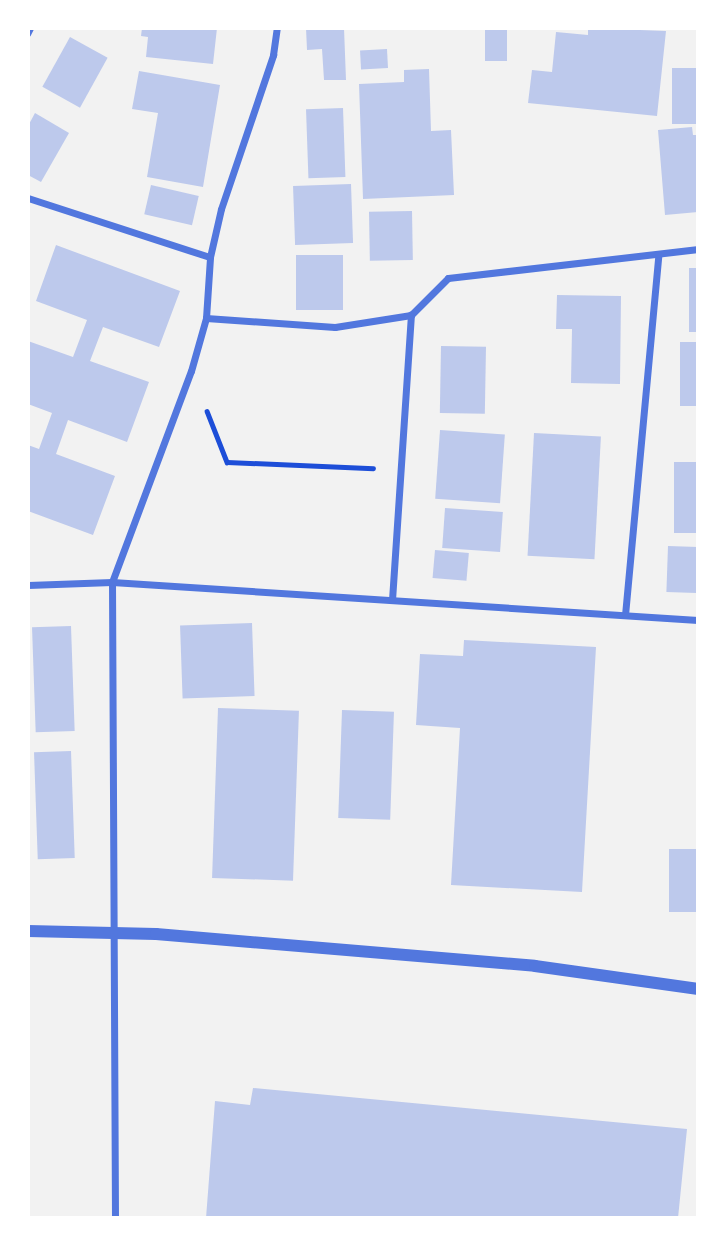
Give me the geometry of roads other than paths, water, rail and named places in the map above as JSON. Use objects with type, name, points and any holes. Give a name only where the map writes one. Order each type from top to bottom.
[{"type":"street","points":[[115,1218],[112,582],[191,371],[206,318],[210,257],[221,209],[273,55],[277,28]]},
{"type":"street","points":[[28,198],[210,257]]},
{"type":"street","points":[[206,318],[335,327],[411,315],[448,278],[658,256],[698,249]]},
{"type":"street","points":[[625,615],[658,256]]},
{"type":"street","points":[[392,600],[411,315]]},
{"type":"street","points":[[28,585],[112,582],[698,620]]},
{"type":"street","points":[[28,931],[156,934],[535,966],[698,989]]},
{"type":"lane","points":[[28,34],[31,28]]}]
